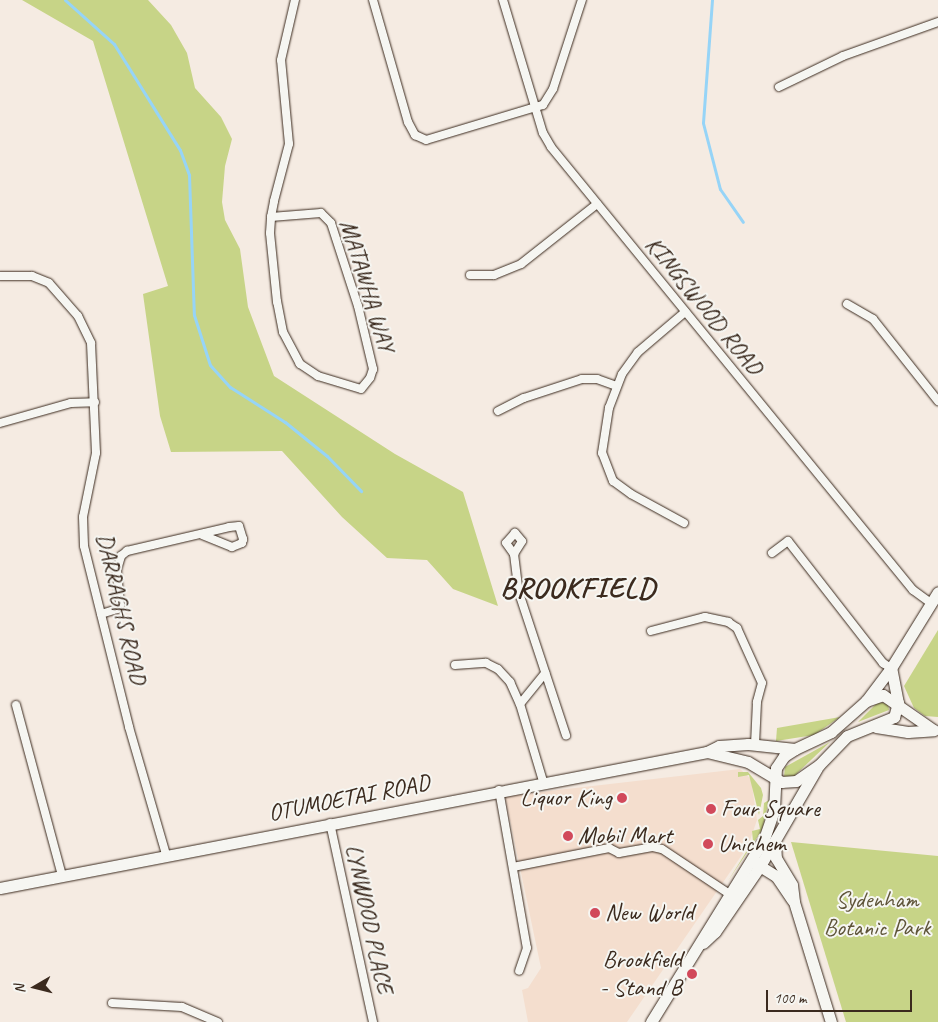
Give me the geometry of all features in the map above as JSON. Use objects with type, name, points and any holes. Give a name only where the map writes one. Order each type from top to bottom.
[{"type":"main road","points":[[701,945],[715,932],[755,864],[774,810],[774,778],[780,762],[795,749],[831,732],[866,701],[891,668],[938,592]]},
{"type":"main road","points":[[774,778],[790,783],[819,764],[847,736],[890,720],[896,713],[898,703],[891,668]]},
{"type":"main road","points":[[866,701],[883,695],[898,703],[935,730]]},
{"type":"main road","points":[[871,726],[908,732],[935,730]]},
{"type":"main road","name":"OTUMOETAI ROAD","points":[[0,888],[543,781],[707,752],[733,744],[795,749]]},
{"type":"main road","name":"OTUMOETAI ROAD","points":[[707,752],[748,762],[774,778]]},
{"type":"main road","points":[[771,857],[775,841],[819,764]]},
{"type":"main road","points":[[652,1021],[701,945],[728,893],[755,864],[771,857]]},
{"type":"main road","points":[[771,857],[792,885],[794,902],[830,1022]]},
{"type":"main road","points":[[755,864],[776,876],[794,902]]},
{"type":"street","points":[[271,217],[289,144],[281,60],[295,0]]},
{"type":"street","points":[[373,0],[408,122],[419,138],[440,138],[543,105],[553,89],[582,0]]},
{"type":"street","name":"KINGSWOOD ROAD","points":[[503,0],[546,139],[913,590],[931,603]]},
{"type":"street","points":[[779,87],[843,56],[938,22]]},
{"type":"street","points":[[470,275],[494,275],[521,264],[597,204]]},
{"type":"street","name":"MATAWHA WAY","points":[[321,213],[331,223],[358,306],[373,368],[370,378],[361,389],[308,371],[292,353],[283,332],[277,302],[271,217],[321,213]]},
{"type":"street","name":"DARRAGHS ROAD","points":[[0,276],[32,276],[42,280],[67,300],[91,344],[96,453],[83,530],[101,614],[166,854]]},
{"type":"street","points":[[847,304],[873,319],[938,402]]},
{"type":"street","points":[[684,523],[631,494],[608,474],[602,443],[616,386],[638,352],[685,312]]},
{"type":"street","points":[[498,411],[524,398],[582,379],[597,379],[616,386]]},
{"type":"street","points":[[0,423],[71,404],[95,402]]},
{"type":"street","points":[[101,614],[120,607],[117,570],[121,556],[127,551],[202,535],[218,528],[239,526],[243,539],[242,543],[232,547],[202,535]]},
{"type":"street","points":[[772,552],[788,541],[883,663],[891,668]]},
{"type":"street","points":[[514,554],[516,582],[566,735]]},
{"type":"street","points":[[651,631],[705,617],[728,622],[737,628],[762,683],[757,702],[755,745]]},
{"type":"street","points":[[454,665],[492,665],[510,682],[520,704],[543,781]]},
{"type":"street","points":[[520,704],[545,672]]},
{"type":"street","points":[[16,705],[62,876]]},
{"type":"street","points":[[499,790],[527,948],[519,970]]},
{"type":"street","name":"LYNWOOD PLACE","points":[[330,824],[372,1022]]},
{"type":"street","points":[[513,867],[609,848],[619,853],[654,847],[662,849],[728,893]]},
{"type":"street","points":[[112,1004],[182,1007],[218,1022]]},
{"type":"shaded area","points":[[740,769],[751,779],[757,820],[748,846],[627,1022],[528,1022],[522,990],[528,988],[541,968],[505,796]]},
{"type":"green space","points":[[22,0],[148,0],[171,25],[187,53],[195,88],[221,117],[232,139],[225,166],[222,202],[225,220],[240,249],[248,307],[274,376],[395,454],[463,492],[498,606],[453,589],[427,560],[387,558],[342,517],[282,451],[171,452],[160,416],[143,294],[168,286],[93,41]]},
{"type":"green space","points":[[938,630],[938,717],[925,716],[914,708],[904,686]]},
{"type":"green space","points":[[878,702],[888,704],[889,710],[858,722]]},
{"type":"green space","points":[[840,717],[814,735],[776,741],[777,728]]},
{"type":"green space","points":[[830,742],[792,778],[784,777],[785,767]]},
{"type":"green space","points":[[738,772],[748,772],[761,788],[763,795],[759,815],[749,775],[738,777]]},
{"type":"green space","points":[[769,800],[762,830],[728,881],[753,841],[752,831],[760,829],[758,820],[763,816],[764,803]]},
{"type":"green space","name":"Sydenham Botanic Park","points":[[791,842],[938,856],[938,1022],[846,1022]]},
{"type":"waterway","points":[[65,0],[114,44],[180,150],[189,175],[194,315],[210,365],[230,387],[285,422],[327,456],[361,491]]},
{"type":"waterway","points":[[712,0],[703,123],[720,189],[743,222]]},
{"type":"place","name":"Liquor King","points":[[622,798]]},
{"type":"place","name":"Four Square","points":[[711,809]]},
{"type":"place","name":"Mobil Mart","points":[[568,836]]},
{"type":"place","name":"Unichem","points":[[708,844]]},
{"type":"place","name":"New World","points":[[595,913]]},
{"type":"place","name":"Brookfield - Stand B","points":[[692,974]]},
{"type":"district","name":"BROOKFIELD","points":[[578,588]]}]
